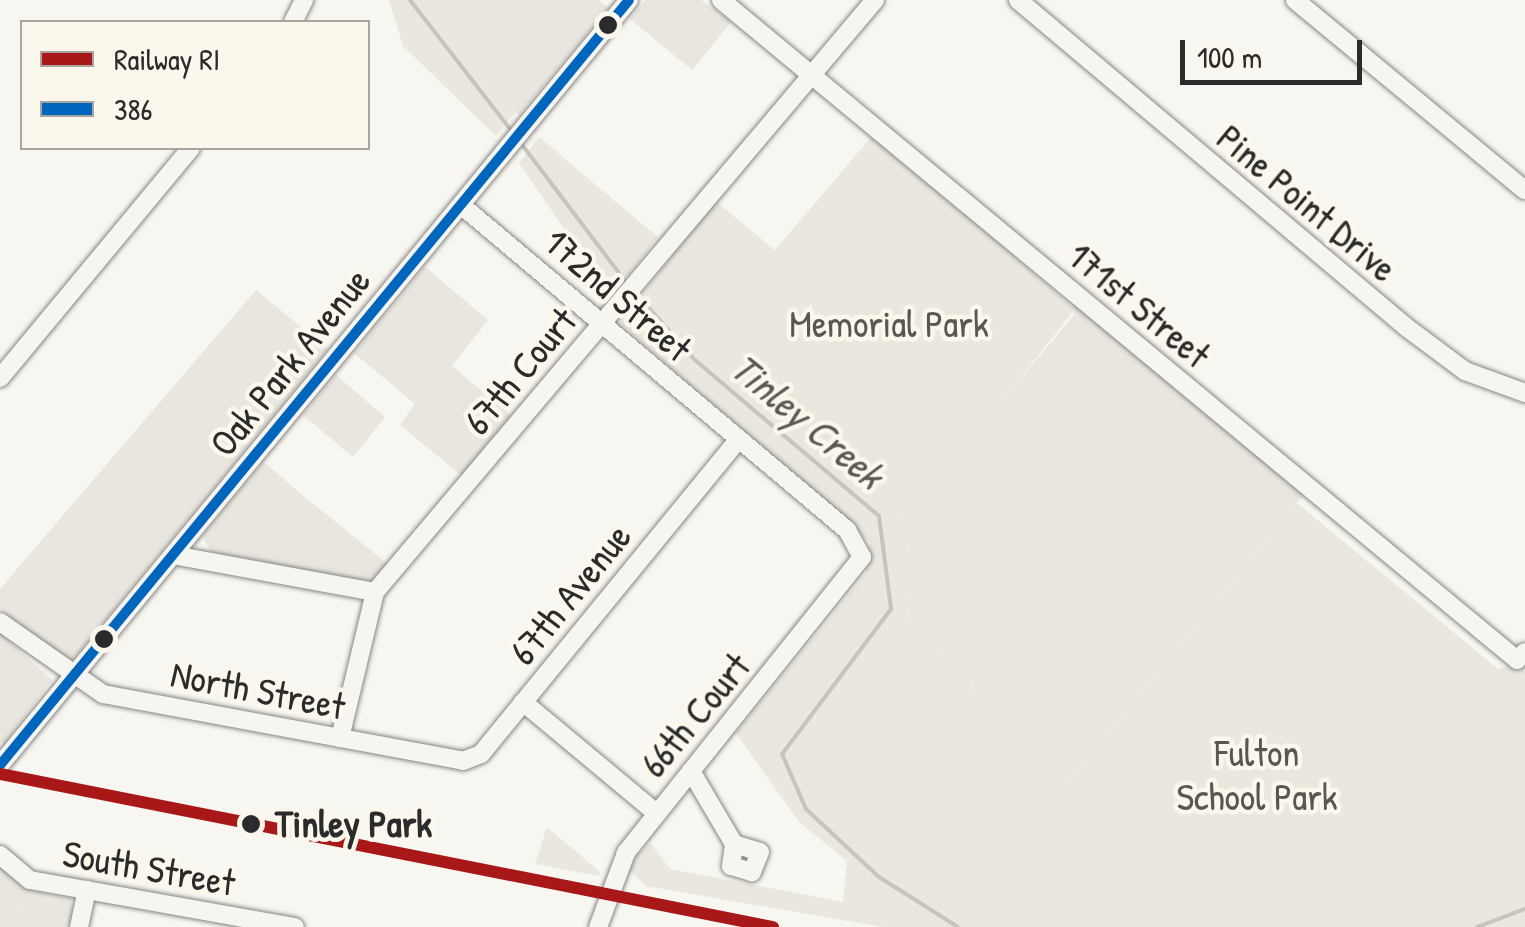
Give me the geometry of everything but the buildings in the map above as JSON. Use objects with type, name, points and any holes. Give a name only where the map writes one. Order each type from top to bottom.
[{"type":"street","name":"Oak Park Avenue","points":[[0,766],[629,0]]},
{"type":"street","name":"171st Street","points":[[721,0],[1521,656]]},
{"type":"street","name":"67th Court","points":[[340,738],[375,592],[875,0]]},
{"type":"street","name":"Pine Point Drive","points":[[1018,0],[1406,327],[1466,370],[1525,393]]},
{"type":"street","points":[[1296,0],[1519,185],[1525,165]]},
{"type":"street","points":[[0,378],[189,150]]},
{"type":"street","name":"172nd Street","points":[[461,205],[846,530],[862,557]]},
{"type":"street","name":"67th Avenue","points":[[437,757],[481,754],[738,440]]},
{"type":"street","points":[[173,555],[375,592]]},
{"type":"street","name":"66th Court","points":[[598,927],[611,878],[656,812],[862,557]]},
{"type":"street","points":[[0,622],[70,680]]},
{"type":"street","name":"North Street","points":[[70,680],[437,757]]},
{"type":"street","points":[[523,702],[656,812]]},
{"type":"street","points":[[691,771],[734,844]]},
{"type":"street","name":"South Street","points":[[0,855],[30,880],[295,927]]},
{"type":"street","points":[[79,927],[87,890]]},
{"type":"shaded area","points":[[499,0],[599,0],[608,8],[519,115],[448,38],[478,4],[488,13]]},
{"type":"shaded area","points":[[645,0],[701,0],[731,22],[692,70],[630,19]]},
{"type":"shaded area","points":[[425,267],[488,320],[452,366],[513,417],[463,477],[400,425],[415,404],[354,353]]},
{"type":"shaded area","points":[[256,290],[328,349],[72,660],[61,660],[0,608],[0,589]]},
{"type":"shaded area","points":[[1073,302],[1305,493],[1067,782],[968,698],[974,679],[907,623],[915,572],[898,506],[1001,402],[1074,315]]},
{"type":"shaded area","points":[[336,375],[385,417],[353,457],[303,415]]},
{"type":"shaded area","points":[[264,462],[389,565],[372,583],[211,552],[202,536]]},
{"type":"shaded area","points":[[0,633],[52,680],[4,744],[0,743]]},
{"type":"shaded area","points":[[0,867],[33,891],[5,927],[0,927]]},
{"type":"green space","points":[[389,0],[499,0],[488,14],[478,5],[449,38],[516,112],[496,136],[403,46]]},
{"type":"green space","points":[[873,135],[1075,309],[1001,402],[898,506],[915,572],[907,623],[974,679],[967,693],[1015,634],[1056,668],[1044,684],[1084,726],[1050,761],[968,698],[1068,781],[1297,503],[1498,669],[1525,662],[1525,927],[883,927],[646,886],[626,867],[650,843],[670,869],[843,902],[847,861],[799,822],[736,733],[866,573],[870,542],[620,323],[715,201],[775,250]]},
{"type":"green space","points":[[539,137],[658,237],[611,297],[519,163]]},
{"type":"green space","points":[[547,827],[600,872],[599,876],[535,864]]},
{"type":"green space","points":[[33,891],[71,898],[73,927],[5,927]]},
{"type":"waterway","name":"Tinley Creek","points":[[410,0],[514,134]]},
{"type":"waterway","name":"Tinley Creek","points":[[520,142],[628,285]]},
{"type":"waterway","name":"Tinley Creek","points":[[635,292],[695,360],[879,516],[891,609],[782,754],[806,809],[879,877],[958,927]]},
{"type":"waterway","name":"Tinley Creek","points":[[1477,927],[1525,909]]},
{"type":"rail line","name":"RI","points":[[0,774],[773,927]]},
{"type":"transit line","name":"386","points":[[0,765],[629,0]]},
{"type":"place","name":"Tinley Park","points":[[251,824]]},
{"type":"park label","name":"Memorial Park","points":[[889,324]]},
{"type":"park label","name":"Fulton School Park","points":[[1257,774]]}]
